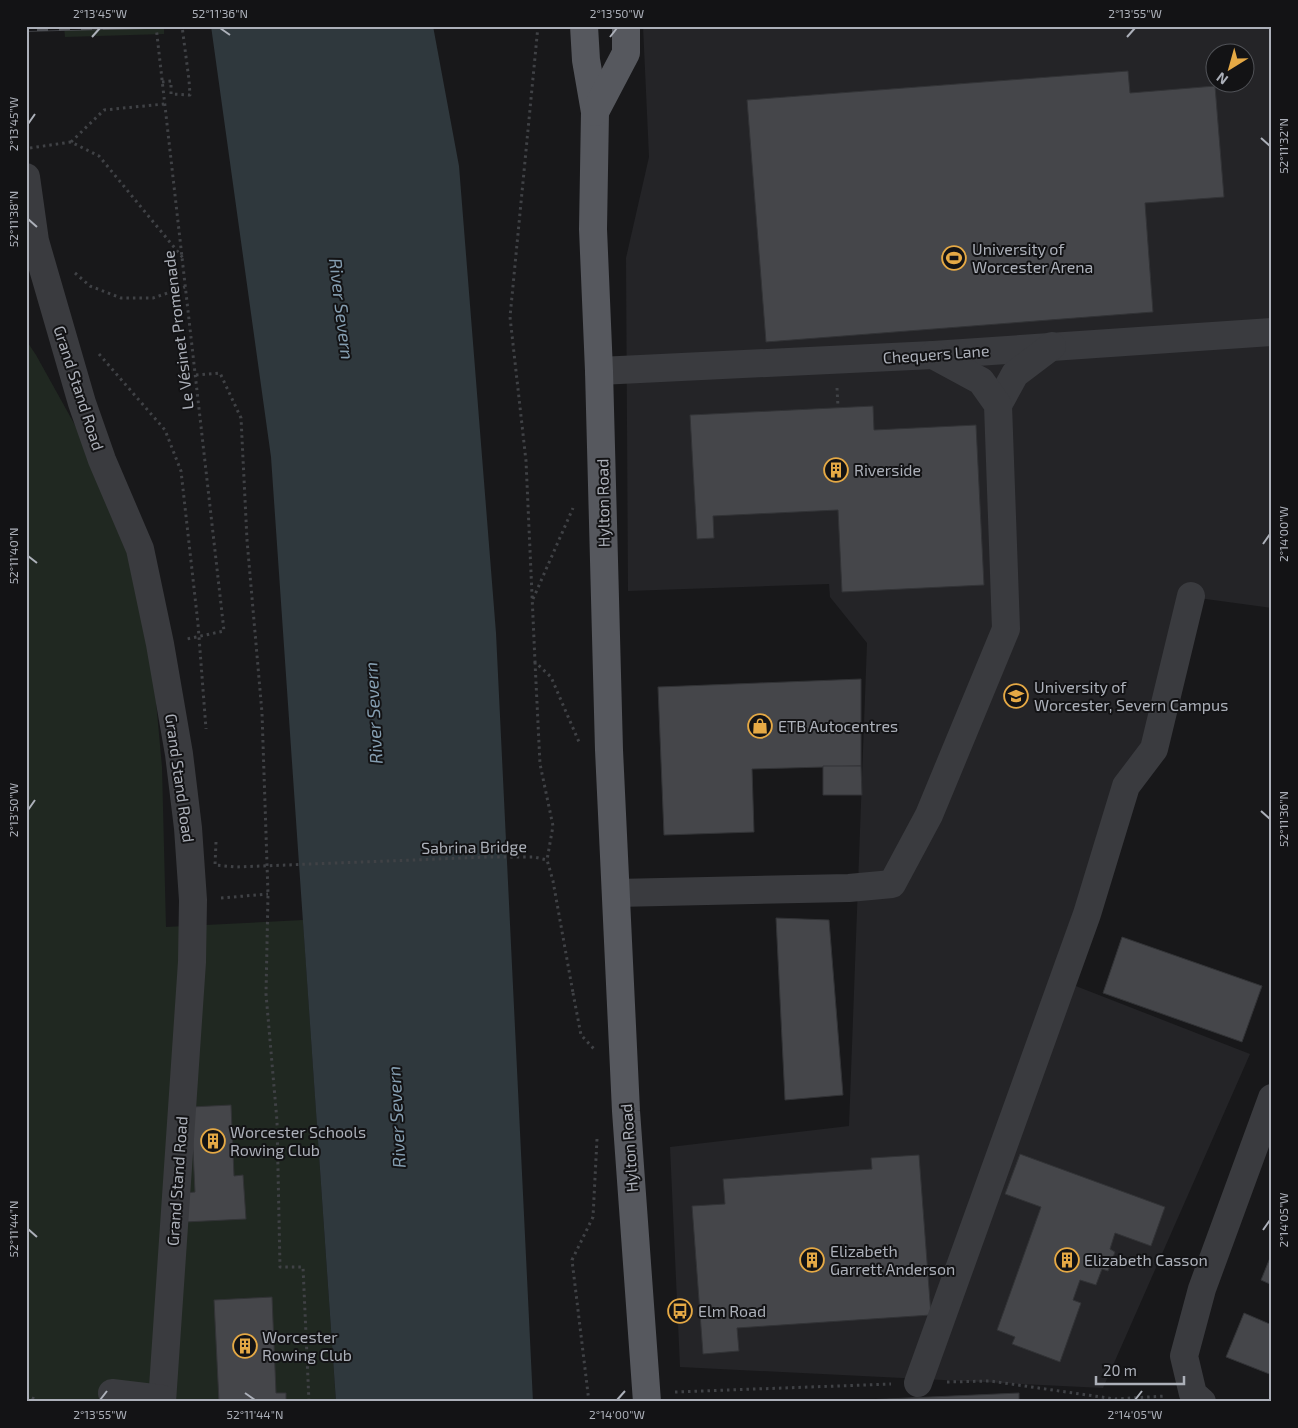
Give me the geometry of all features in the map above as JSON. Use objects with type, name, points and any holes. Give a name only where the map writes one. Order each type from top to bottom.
[{"type":"main road","name":"Hylton Road","points":[[584,26],[586,60],[595,112],[593,229],[603,493],[609,750],[626,1111],[647,1402]]},
{"type":"main road","name":"Hylton Road","points":[[595,112],[626,53],[626,26]]},
{"type":"street","name":"Grand Stand Road","points":[[26,176],[35,241],[82,404],[102,460],[140,549],[160,644],[177,745],[188,828],[193,900],[192,962],[162,1400]]},
{"type":"street","name":"Chequers Lane","points":[[599,370],[933,355],[1272,332]]},
{"type":"street","points":[[616,893],[849,888],[892,884],[929,815],[1006,629],[998,405],[1015,374],[1059,346]]},
{"type":"street","points":[[933,355],[981,380],[998,405]]},
{"type":"street","points":[[918,1383],[1087,914],[1126,786],[1154,749],[1191,596]]},
{"type":"street","points":[[1198,1398],[1184,1356],[1202,1290],[1272,1098]]},
{"type":"street","points":[[112,1393],[162,1400]]},
{"type":"path","name":"Le Vésinet Promenade","points":[[66,346],[97,351],[165,430],[181,471],[199,636],[224,631],[156,26]]},
{"type":"path","points":[[162,82],[171,81],[171,94],[190,95],[182,26]]},
{"type":"path","points":[[538,26],[510,317],[526,461],[540,764],[553,826],[547,860]]},
{"type":"path","points":[[26,149],[71,142],[104,110],[165,104]]},
{"type":"path","points":[[71,142],[99,156],[183,258]]},
{"type":"path","points":[[69,269],[90,286],[121,298],[153,298],[185,286]]},
{"type":"path","points":[[196,375],[220,373],[241,418],[247,540],[262,713],[268,894],[266,994],[277,1121],[280,1267],[303,1267],[309,1402]]},
{"type":"path","points":[[533,600],[578,496],[603,493]]},
{"type":"path","points":[[535,662],[551,677],[580,745]]},
{"type":"path","name":"Sabrina Bridge","points":[[216,842],[215,865],[236,867],[255,868],[488,857],[534,857],[547,860],[553,881],[581,1035],[597,1052]]},
{"type":"path","points":[[218,898],[268,894]]},
{"type":"path","points":[[589,1402],[572,1260],[593,1217],[598,1133]]},
{"type":"path","points":[[26,1395],[41,1402]]},
{"type":"path","points":[[1115,1399],[1198,1398]]},
{"type":"shaded area","points":[[64,26],[164,26],[164,34],[65,37]]},
{"type":"shaded area","name":"University of Worcester, Severn Campus","points":[[643,26],[1272,26],[1272,608],[1191,597],[1063,981],[1250,1054],[1103,1388],[680,1367],[670,1147],[849,1126],[867,643],[830,597],[829,584],[628,591],[626,258],[649,157]]},
{"type":"shaded area","points":[[26,340],[106,481],[147,602],[162,767],[166,927],[303,920],[336,1402],[26,1402]]},
{"type":"water","name":"River Severn","points":[[211,26],[433,26],[459,166],[496,633],[533,1402],[336,1402],[271,457]]},
{"type":"building","name":"University of Worcester Arena","points":[[1128,71],[1130,93],[1206,87],[1206,92],[1215,92],[1224,197],[1145,203],[1153,312],[766,342],[747,100]]},
{"type":"building","name":"Riverside","points":[[873,406],[874,430],[976,425],[984,585],[842,592],[838,510],[713,516],[714,538],[697,539],[690,415]]},
{"type":"building","name":"ETB Autocentres","points":[[861,679],[861,766],[752,769],[754,832],[664,835],[658,687]]},
{"type":"building","points":[[823,766],[861,766],[862,795],[823,795]]},
{"type":"building","points":[[776,918],[829,920],[843,1095],[785,1100]]},
{"type":"building","points":[[1122,937],[1262,986],[1242,1042],[1103,993]]},
{"type":"building","name":"Worcester Schools Rowing Club","points":[[231,1105],[234,1176],[243,1175],[246,1219],[185,1222],[184,1193],[195,1192],[191,1107]]},
{"type":"building","name":"Elizabeth Casson","points":[[1020,1154],[1165,1207],[1151,1246],[1115,1233],[1110,1249],[1115,1252],[1108,1271],[1102,1269],[1096,1285],[1080,1280],[1073,1300],[1081,1303],[1060,1362],[1012,1344],[1015,1337],[997,1330],[1041,1207],[1005,1194]]},
{"type":"building","name":"Elizabeth Garrett Anderson","points":[[919,1155],[931,1315],[737,1328],[739,1351],[703,1354],[692,1206],[725,1204],[723,1179],[872,1169],[871,1158]]},
{"type":"building","points":[[1272,1253],[1272,1285],[1261,1280]]},
{"type":"building","name":"Worcester Rowing Club","points":[[272,1297],[276,1393],[286,1393],[286,1402],[219,1402],[214,1300]]},
{"type":"building","points":[[1244,1313],[1272,1325],[1272,1375],[1226,1357]]},
{"type":"building","points":[[1019,1393],[1019,1402],[820,1402]]},
{"type":"railway","points":[[26,29],[158,26]]},
{"type":"place","name":"University of Worcester Arena","points":[[954,258]]},
{"type":"place","name":"Riverside","points":[[836,470]]},
{"type":"place","name":"University of Worcester, Severn Campus","points":[[1016,696]]},
{"type":"place","name":"ETB Autocentres","points":[[760,726]]},
{"type":"place","name":"Worcester Schools Rowing Club","points":[[213,1141]]},
{"type":"place","name":"Elizabeth Garrett Anderson","points":[[812,1260]]},
{"type":"place","name":"Elizabeth Casson","points":[[1067,1260]]},
{"type":"place","name":"Elm Road","points":[[680,1311]]},
{"type":"place","name":"Worcester Rowing Club","points":[[245,1346]]}]
